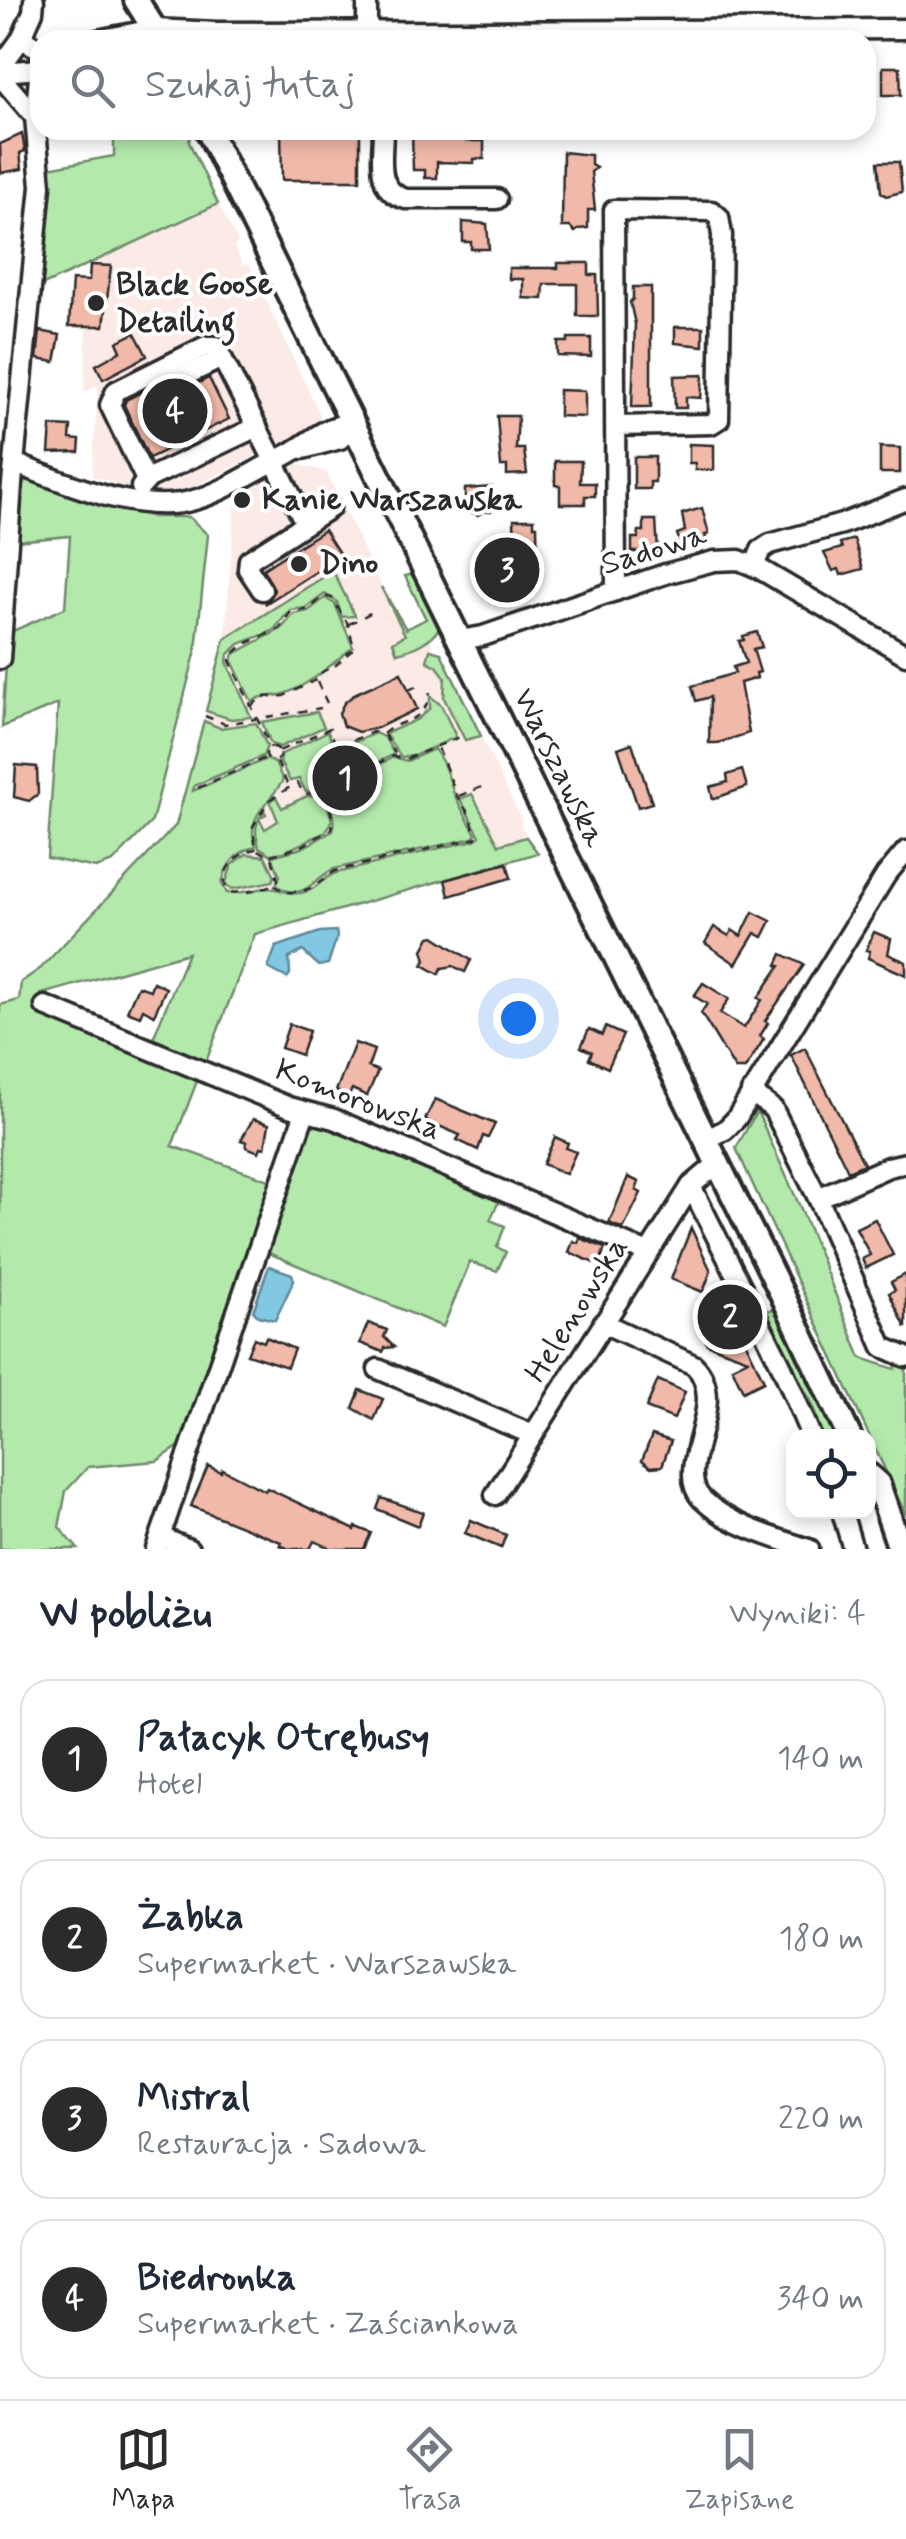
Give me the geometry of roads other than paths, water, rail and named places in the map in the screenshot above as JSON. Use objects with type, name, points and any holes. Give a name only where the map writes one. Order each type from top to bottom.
[{"type":"main road","points":[[136,0],[155,30]]},
{"type":"main road","name":"Warszawska","points":[[213,140],[846,1429]]},
{"type":"main road","points":[[876,1482],[900,1549]]},
{"type":"main road","points":[[875,1519],[884,1549]]},
{"type":"street","points":[[0,72],[21,39],[34,0]]},
{"type":"street","points":[[367,0],[377,30]]},
{"type":"street","points":[[800,30],[906,29]]},
{"type":"street","points":[[21,39],[30,44]]},
{"type":"street","points":[[0,72],[30,70]]},
{"type":"street","points":[[0,72],[30,111]]},
{"type":"street","points":[[0,659],[14,462],[41,186],[37,140]]},
{"type":"street","points":[[383,140],[383,182],[394,196],[497,199]]},
{"type":"street","points":[[616,591],[614,210],[712,211],[718,217],[722,235],[718,419],[711,424],[617,426]]},
{"type":"street","points":[[146,480],[110,405],[111,398],[116,391],[211,344],[216,346],[305,523]]},
{"type":"street","points":[[158,389],[222,358]]},
{"type":"street","points":[[14,462],[138,502],[162,505],[197,500],[222,490],[297,450],[332,425],[354,423]]},
{"type":"street","points":[[138,502],[146,480],[257,427]]},
{"type":"street","points":[[754,566],[766,546],[842,524],[906,499]]},
{"type":"street","points":[[262,590],[248,569],[249,560],[330,508]]},
{"type":"street","name":"Sadowa","points":[[460,640],[718,560],[740,560],[906,655]]},
{"type":"street","points":[[705,1140],[732,1123],[886,874],[906,851]]},
{"type":"street","name":"Komorowska","points":[[45,1006],[305,1112],[334,1119],[648,1253]]},
{"type":"street","points":[[752,1092],[774,1109],[883,1347],[906,1357]]},
{"type":"street","points":[[189,1549],[158,1543],[305,1112]]},
{"type":"street","points":[[818,1198],[906,1162]]},
{"type":"street","name":"Helenowska","points":[[495,1495],[691,1186],[717,1164]]},
{"type":"street","points":[[691,1186],[753,1307],[808,1429]]},
{"type":"street","points":[[753,1307],[782,1294]]},
{"type":"street","points":[[603,1323],[694,1365],[702,1373],[708,1392],[707,1406],[694,1472],[701,1498],[740,1522],[809,1549]]},
{"type":"street","points":[[378,1369],[533,1435]]},
{"type":"street","points":[[844,1519],[854,1549]]},
{"type":"water","points":[[336,931],[328,964],[319,966],[303,951],[289,958],[287,978],[268,968],[276,947],[320,932]]},
{"type":"water","points":[[269,1266],[292,1274],[294,1280],[275,1320],[253,1311]]},
{"type":"place","name":"Black Goose Detailing","points":[[96,303]]},
{"type":"place","name":"Biedronka","points":[[175,411]]},
{"type":"place","name":"Kanie Warszawska","points":[[242,500]]},
{"type":"place","name":"Dino","points":[[299,564]]},
{"type":"place","name":"Mistral","points":[[507,570]]},
{"type":"place","name":"Pałacyk Otrębusy","points":[[345,778]]},
{"type":"place","name":"Żabka","points":[[730,1317]]}]
